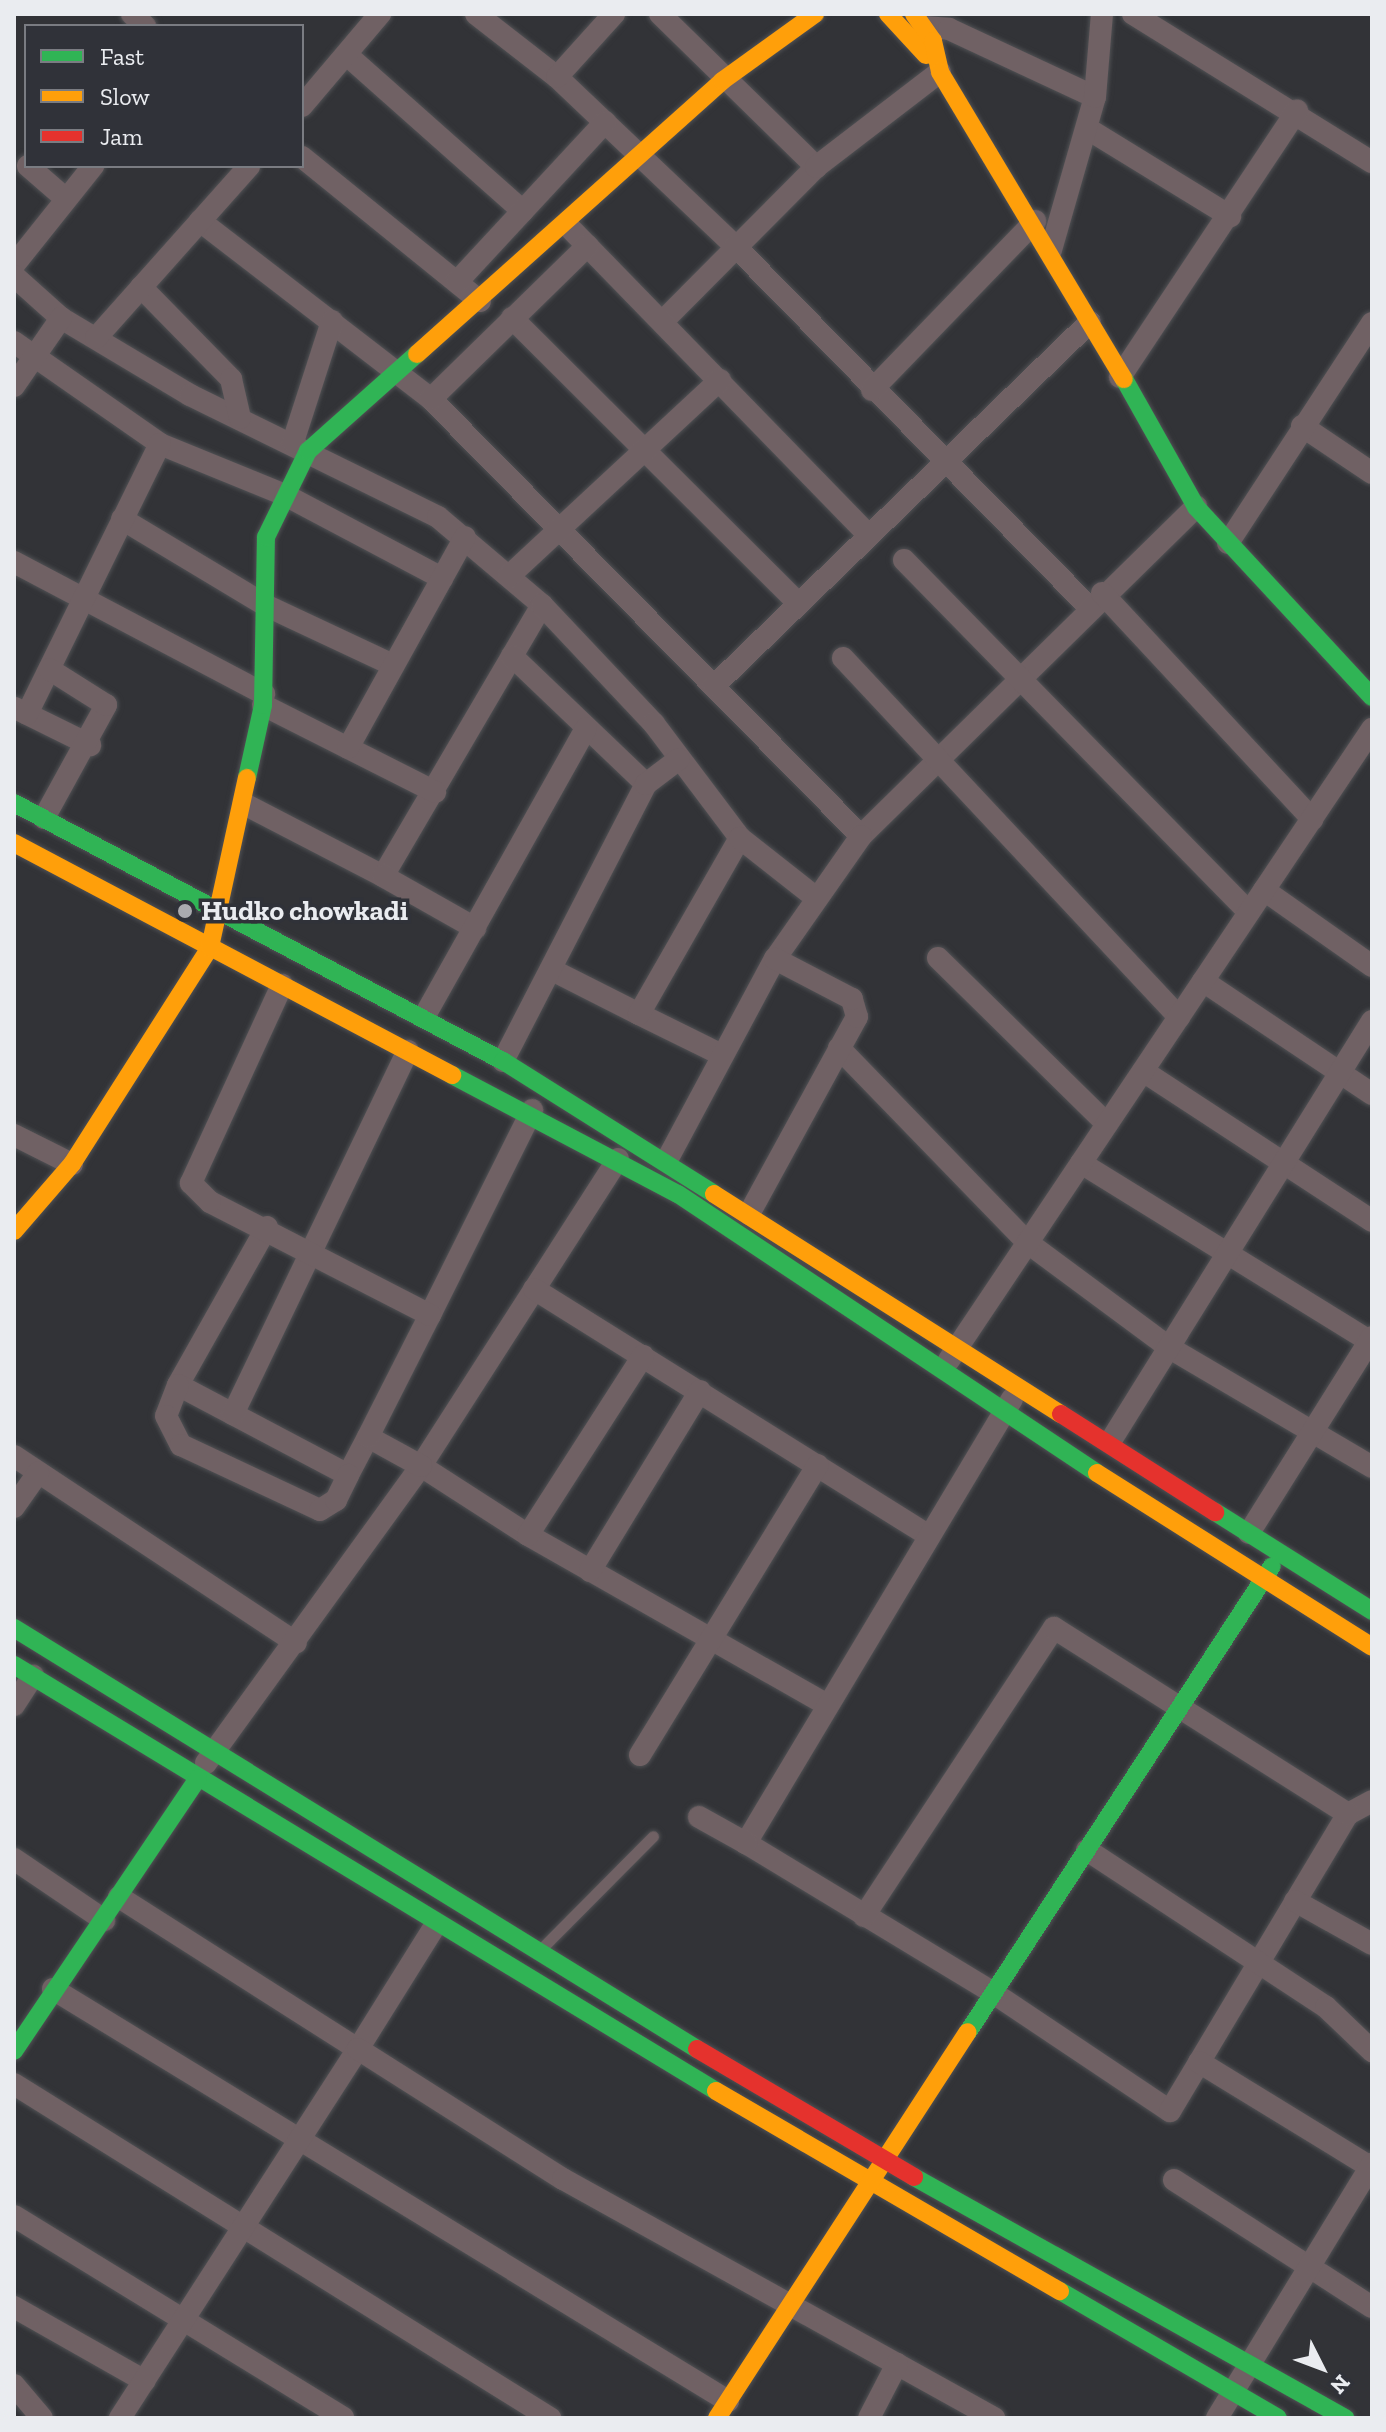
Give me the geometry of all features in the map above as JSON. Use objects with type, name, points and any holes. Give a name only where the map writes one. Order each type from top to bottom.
[{"type":"street","points":[[304,104],[380,14]]},
{"type":"street","points":[[476,14],[557,77],[735,246],[943,463],[1096,600],[1312,819]]},
{"type":"street","points":[[557,77],[614,14]]},
{"type":"street","points":[[660,14],[722,81],[816,167]]},
{"type":"street","points":[[301,446],[401,373],[643,158],[722,81],[815,14]]},
{"type":"street","points":[[888,14],[937,66]]},
{"type":"street","points":[[1051,250],[1095,97],[1102,14]]},
{"type":"street","points":[[1133,14],[1297,111],[1372,162]]},
{"type":"street","points":[[919,20],[937,66],[1035,221],[1120,377],[1196,507],[1370,691]]},
{"type":"street","points":[[919,20],[949,29],[1095,97]]},
{"type":"street","points":[[347,55],[523,211]]},
{"type":"street","points":[[662,322],[816,167],[937,66]]},
{"type":"street","points":[[1120,377],[1297,111]]},
{"type":"street","points":[[457,282],[605,122]]},
{"type":"street","points":[[1088,129],[1230,216]]},
{"type":"street","points":[[304,159],[480,301]]},
{"type":"street","points":[[30,168],[66,199]]},
{"type":"street","points":[[14,265],[91,168]]},
{"type":"street","points":[[96,338],[247,168]]},
{"type":"street","points":[[200,221],[431,399],[562,528],[861,836]]},
{"type":"street","points":[[872,390],[1035,221]]},
{"type":"street","points":[[567,225],[868,534]]},
{"type":"street","points":[[431,399],[587,246]]},
{"type":"street","points":[[14,276],[61,318],[240,418],[301,446],[465,537],[542,605],[679,759],[740,838],[815,897]]},
{"type":"street","points":[[141,287],[231,379],[240,418]]},
{"type":"street","points":[[14,386],[61,318]]},
{"type":"street","points":[[512,318],[796,601]]},
{"type":"street","points":[[14,1231],[72,1164],[210,947],[246,805],[263,700],[266,537],[285,495],[301,446],[332,321]]},
{"type":"street","points":[[714,686],[796,601],[1090,322]]},
{"type":"street","points":[[1228,543],[1372,323]]},
{"type":"street","points":[[14,342],[160,444],[285,495],[442,578]]},
{"type":"street","points":[[509,576],[720,380]]},
{"type":"street","points":[[1302,426],[1372,473]]},
{"type":"street","points":[[90,745],[21,710],[49,669],[160,444]]},
{"type":"street","points":[[667,1160],[775,959],[815,897],[861,836],[1096,600],[1196,507]]},
{"type":"street","points":[[122,519],[267,606],[393,665]]},
{"type":"street","points":[[348,748],[465,537]]},
{"type":"street","points":[[904,560],[1022,676],[1249,912]]},
{"type":"street","points":[[15,564],[82,598],[348,748],[435,792]]},
{"type":"street","points":[[383,876],[542,605]]},
{"type":"street","points":[[512,656],[646,784]]},
{"type":"street","points":[[843,658],[1179,1017]]},
{"type":"street","points":[[44,818],[105,716],[103,697],[49,669]]},
{"type":"street","points":[[424,1017],[586,728]]},
{"type":"street","points":[[942,1371],[1372,729]]},
{"type":"street","points":[[503,1061],[554,971],[646,784],[679,759]]},
{"type":"street","points":[[14,803],[503,1061],[667,1160],[1022,1385],[1280,1555],[1372,1611]]},
{"type":"street","points":[[246,805],[475,928]]},
{"type":"street","points":[[639,1014],[740,838]]},
{"type":"street","points":[[17,852],[210,947],[408,1051],[532,1110],[618,1159],[1260,1582],[1372,1647]]},
{"type":"street","points":[[1264,890],[1372,966]]},
{"type":"street","points":[[938,958],[1107,1124]]},
{"type":"street","points":[[749,1214],[857,1017],[852,999],[775,959]]},
{"type":"street","points":[[554,971],[722,1055]]},
{"type":"street","points":[[1203,981],[1372,1094]]},
{"type":"street","points":[[282,985],[191,1183],[210,1202],[311,1249],[430,1315]]},
{"type":"street","points":[[1110,1442],[1372,1021]]},
{"type":"street","points":[[839,1048],[1028,1243],[1170,1348],[1316,1429],[1372,1467]]},
{"type":"street","points":[[233,1414],[408,1051]]},
{"type":"street","points":[[1143,1071],[1372,1221]]},
{"type":"street","points":[[267,1227],[178,1385],[166,1416],[181,1445],[320,1510],[336,1500],[532,1110]]},
{"type":"street","points":[[14,1135],[72,1164]]},
{"type":"street","points":[[15,2047],[104,1920],[212,1753],[296,1643],[421,1466],[618,1159]]},
{"type":"street","points":[[1081,1163],[1371,1341],[1249,1533]]},
{"type":"street","points":[[534,1289],[925,1533]]},
{"type":"street","points":[[528,1535],[643,1356]]},
{"type":"street","points":[[178,1385],[348,1475]]},
{"type":"street","points":[[746,1843],[925,1533],[1022,1385]]},
{"type":"street","points":[[590,1571],[700,1391]]},
{"type":"street","points":[[368,1437],[421,1466],[528,1535],[710,1634],[825,1704]]},
{"type":"street","points":[[14,1456],[296,1643]]},
{"type":"street","points":[[640,1755],[710,1634],[818,1465]]},
{"type":"street","points":[[14,1507],[38,1473]]},
{"type":"street","points":[[53,1989],[299,2140],[723,2410],[1087,1850],[1176,1705],[1280,1555]]},
{"type":"street","points":[[14,1628],[536,1954],[884,2160],[1345,2418]]},
{"type":"street","points":[[864,1916],[1054,1628],[1348,1814]]},
{"type":"street","points":[[14,1705],[23,1671],[436,1924],[870,2182],[1278,2418]]},
{"type":"street","points":[[699,1817],[992,1992],[1170,2111],[1348,1814],[1372,1801]]},
{"type":"street","points":[[1087,1850],[1326,2007],[1372,2051]]},
{"type":"street","points":[[14,1859],[104,1920]]},
{"type":"street","points":[[119,1897],[563,2179],[994,2418]]},
{"type":"street","points":[[1295,1901],[1372,1944]]},
{"type":"street","points":[[125,2416],[436,1924]]},
{"type":"street","points":[[1199,2062],[1371,2166],[1217,2418]]},
{"type":"street","points":[[14,2084],[550,2418]]},
{"type":"street","points":[[1174,2180],[1372,2307]]},
{"type":"street","points":[[14,2216],[343,2418]]},
{"type":"street","points":[[14,2307],[145,2381]]},
{"type":"street","points":[[869,2418],[897,2364]]},
{"type":"street","points":[[14,2385],[42,2418]]},
{"type":"lane","points":[[536,1954],[653,1836]]},
{"type":"traffic: fast","points":[[247,778],[263,705],[266,537],[308,451],[417,354]]},
{"type":"traffic: fast","points":[[1124,379],[1196,507],[1372,697]]},
{"type":"traffic: fast","points":[[14,803],[503,1061],[714,1194]]},
{"type":"traffic: fast","points":[[452,1075],[678,1194],[1097,1473]]},
{"type":"traffic: fast","points":[[1215,1512],[1372,1611]]},
{"type":"traffic: fast","points":[[968,2032],[1272,1566]]},
{"type":"traffic: fast","points":[[14,1628],[697,2049]]},
{"type":"traffic: fast","points":[[14,1665],[716,2091]]},
{"type":"traffic: fast","points":[[14,2051],[198,1778]]},
{"type":"traffic: fast","points":[[914,2177],[1345,2418]]},
{"type":"traffic: fast","points":[[1060,2291],[1278,2418]]},
{"type":"traffic: slow","points":[[417,354],[722,81],[815,14]]},
{"type":"traffic: slow","points":[[888,14],[926,55]]},
{"type":"traffic: slow","points":[[914,14],[933,41],[940,72],[1124,379]]},
{"type":"traffic: slow","points":[[14,1231],[72,1164],[210,947],[247,778]]},
{"type":"traffic: slow","points":[[14,843],[452,1075]]},
{"type":"traffic: slow","points":[[714,1194],[1061,1414]]},
{"type":"traffic: slow","points":[[1097,1473],[1372,1647]]},
{"type":"traffic: slow","points":[[717,2418],[968,2032]]},
{"type":"traffic: slow","points":[[716,2091],[1060,2291]]},
{"type":"traffic: jam","points":[[1061,1414],[1215,1512]]},
{"type":"traffic: jam","points":[[697,2049],[914,2177]]},
{"type":"place","name":"Hudko chowkadi","points":[[185,911]]}]
